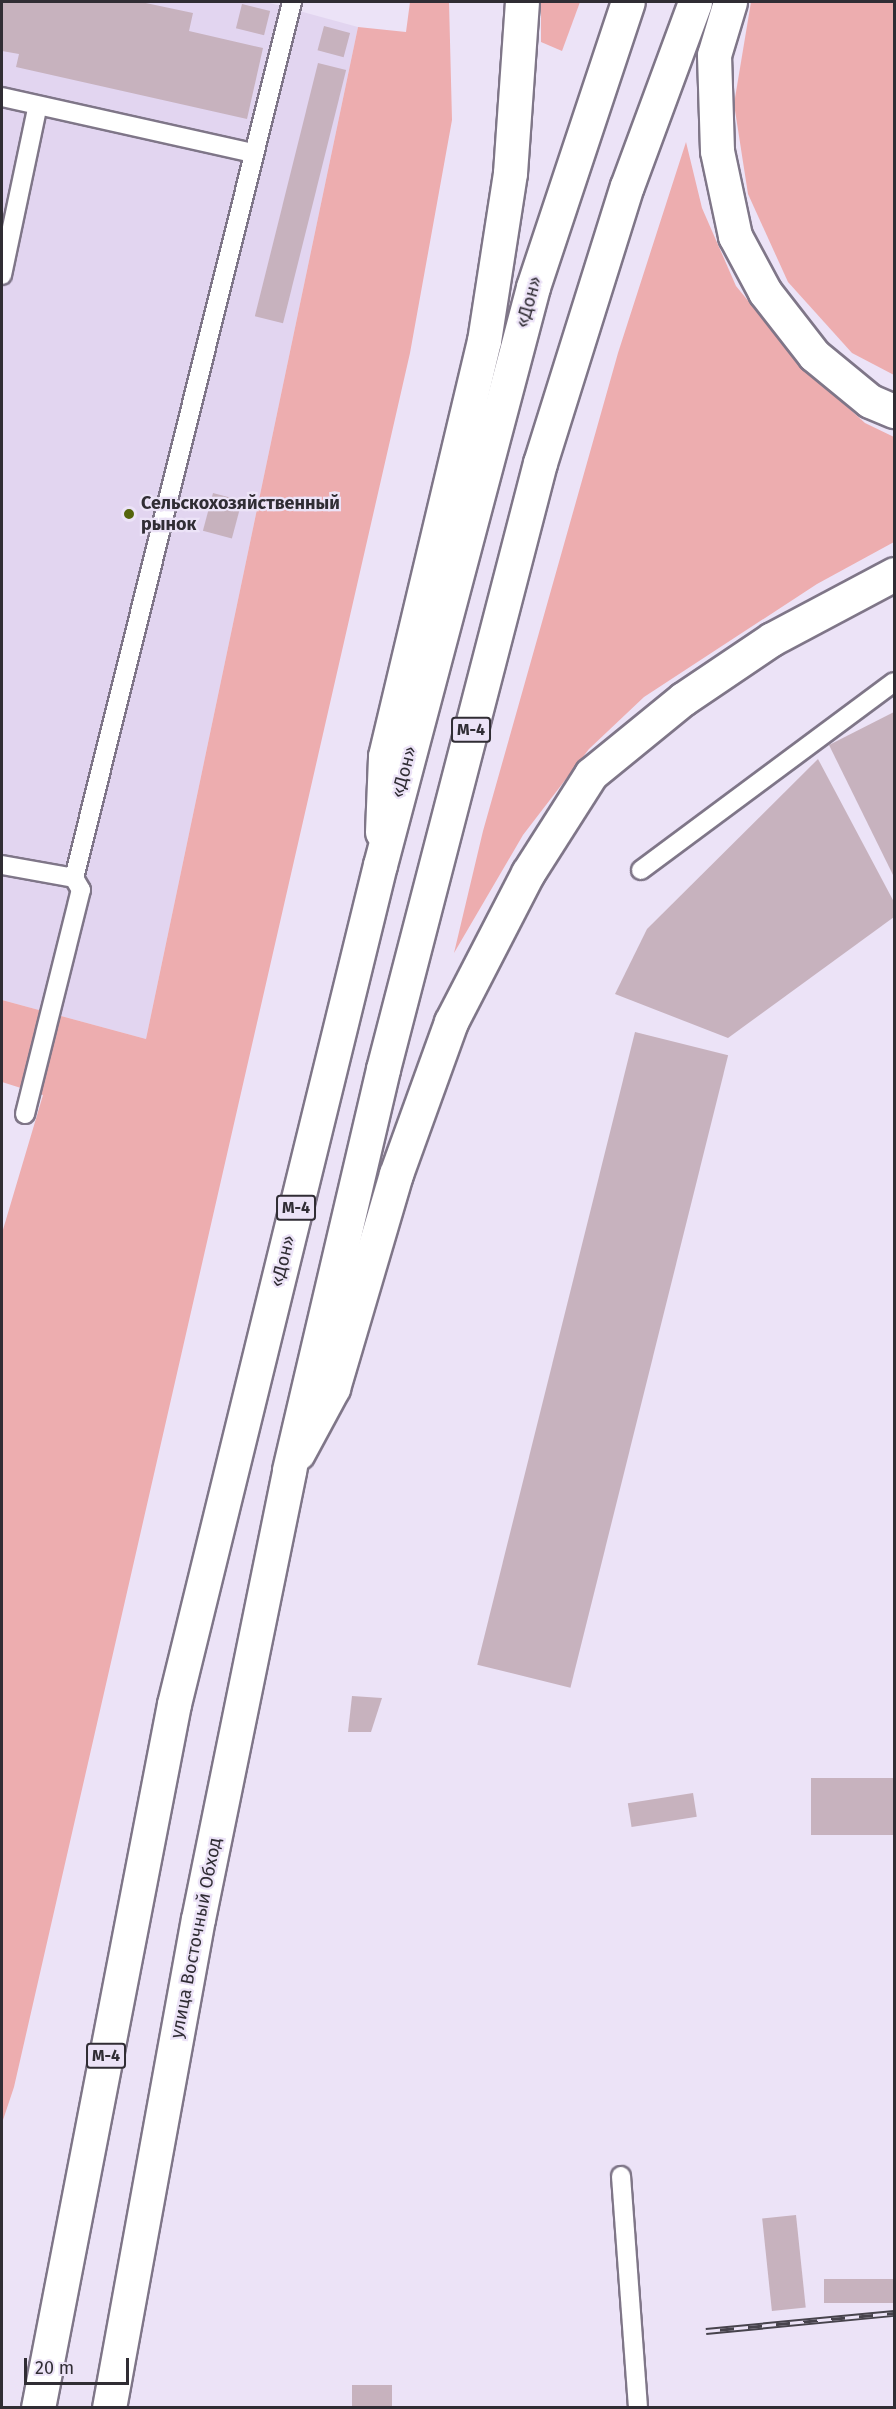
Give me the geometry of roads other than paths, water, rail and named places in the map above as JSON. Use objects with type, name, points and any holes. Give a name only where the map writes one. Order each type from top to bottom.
[{"type":"main road","points":[[380,865],[386,756],[484,341],[510,173],[522,2]]},
{"type":"main road","name":"«Дон»","points":[[38,2408],[174,1704],[380,865],[533,287],[628,2]]},
{"type":"main road","name":"М-4","points":[[289,1470],[383,1069],[540,463],[627,186],[696,2]]},
{"type":"main road","points":[[730,2],[714,56],[717,151],[735,236],[765,292],[814,355],[870,401],[894,411]]},
{"type":"main road","points":[[289,1470],[333,1388],[396,1174],[451,1022],[528,873],[591,774],[683,699],[772,639],[894,574]]},
{"type":"main road","name":"улица Восточный Обход","points":[[110,2408],[198,1919],[289,1470]]},
{"type":"lane","points":[[25,1114],[81,890],[74,878],[252,153],[292,2]]},
{"type":"lane","points":[[2,97],[37,109],[252,153]]},
{"type":"lane","points":[[2,275],[37,109]]},
{"type":"lane","points":[[641,870],[894,682]]},
{"type":"lane","points":[[2,866],[74,878]]},
{"type":"lane","points":[[621,2176],[638,2408]]},
{"type":"railway","points":[[706,2331],[894,2313]]},
{"type":"place","name":"Сельскохозяйственный рынок","points":[[129,514]]}]
